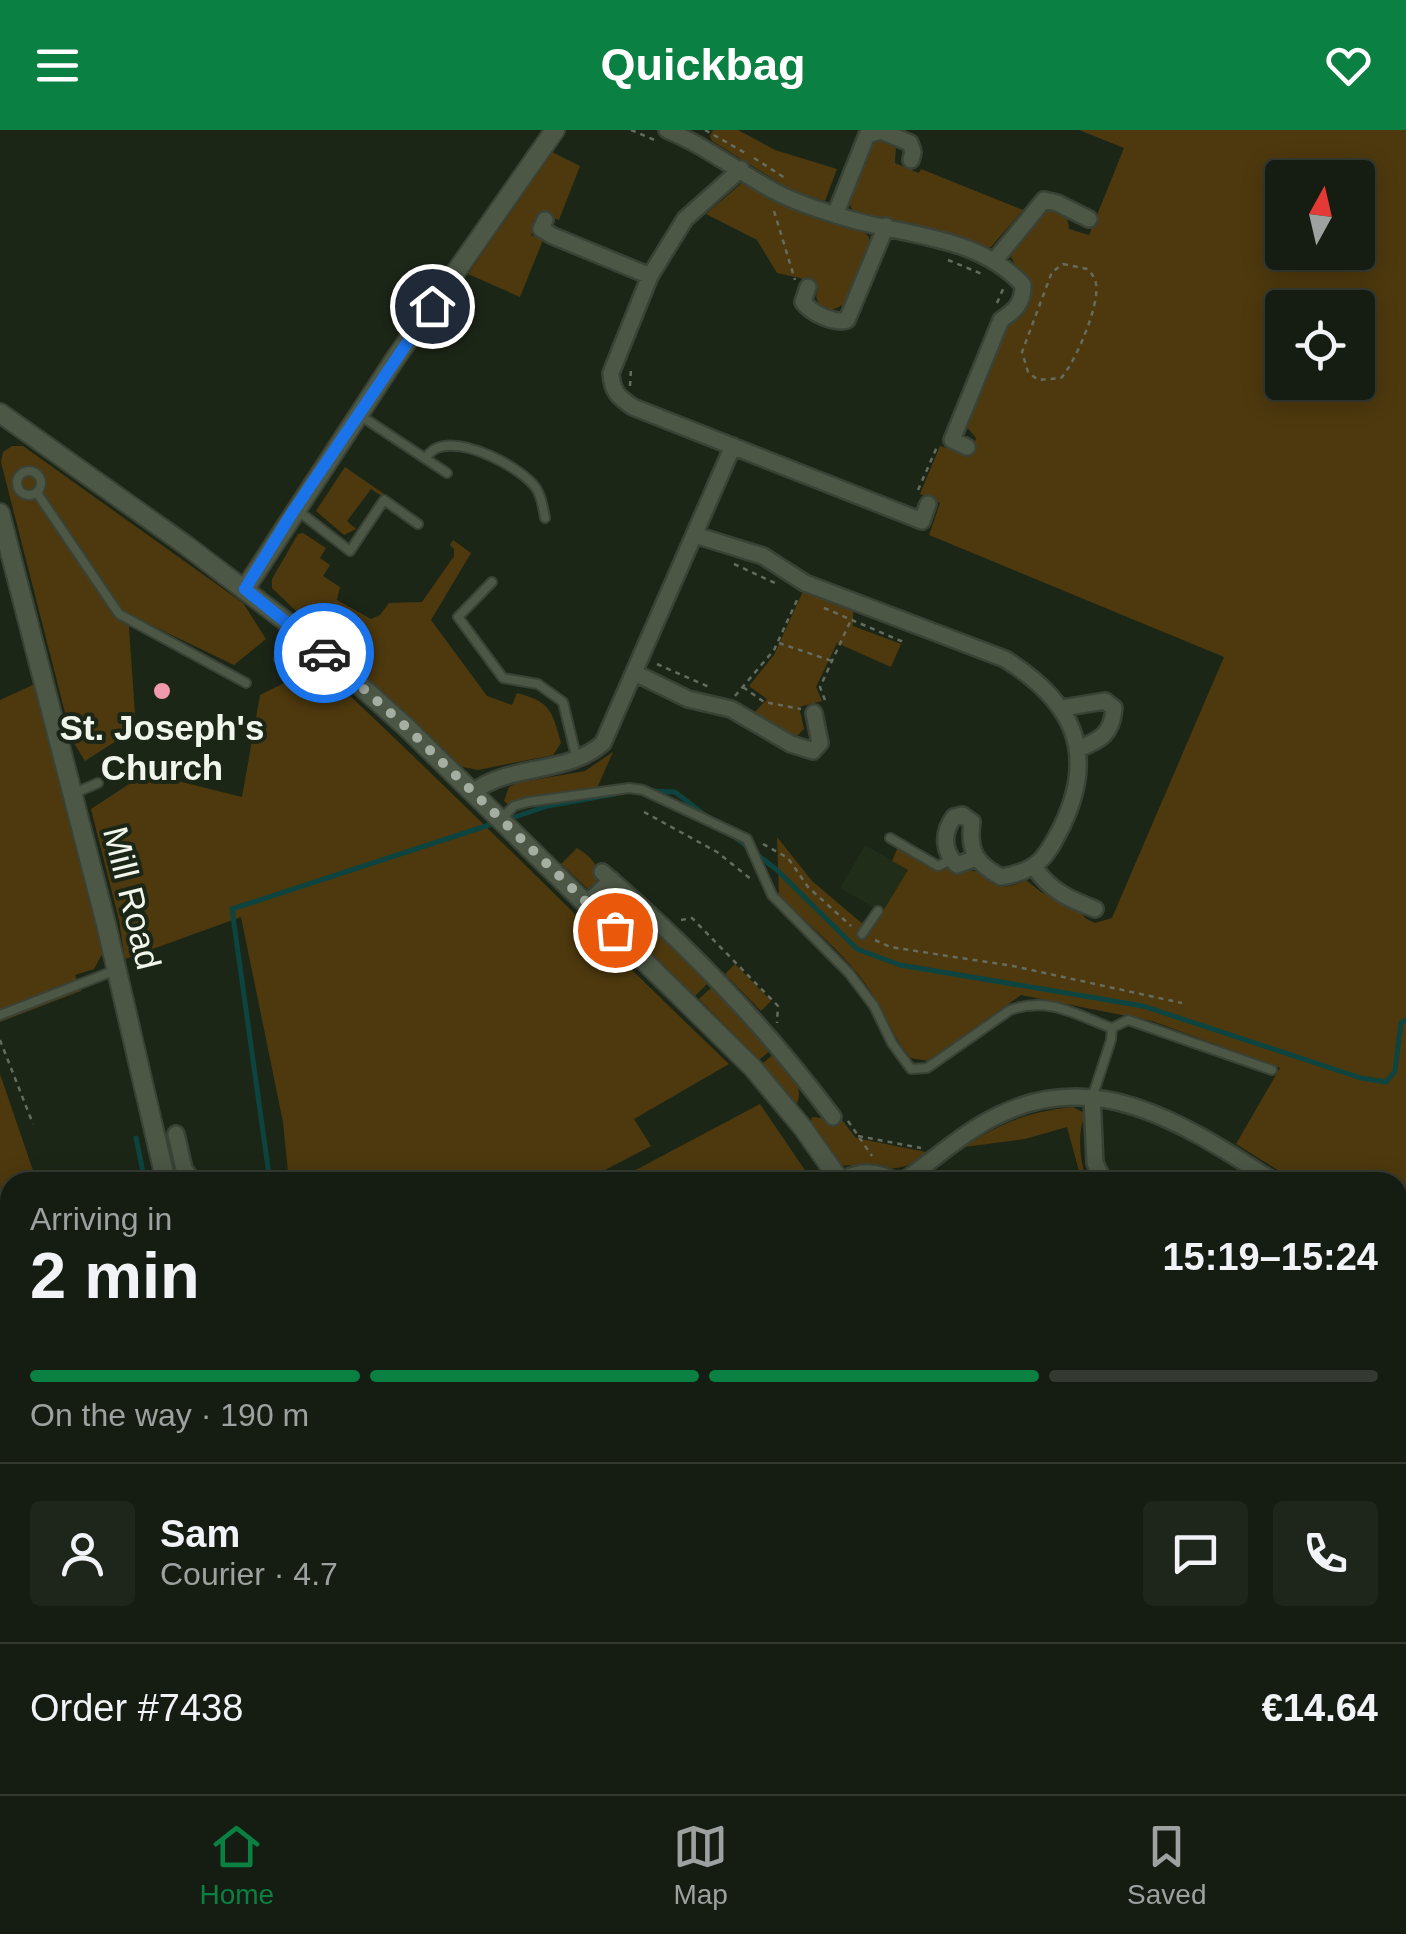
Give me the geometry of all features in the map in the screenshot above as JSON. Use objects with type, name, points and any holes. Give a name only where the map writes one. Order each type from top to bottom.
[{"type":"street","points":[[245,589],[358,414],[555,130]]},
{"type":"street","points":[[667,130],[698,136],[774,191],[836,215],[980,252],[1023,284],[1018,308],[1000,320],[960,443]]},
{"type":"street","points":[[836,215],[867,135],[881,131],[910,143],[911,160]]},
{"type":"street","points":[[742,169],[685,219],[650,276],[611,373],[618,397],[633,407],[922,520],[928,504]]},
{"type":"street","points":[[995,260],[1044,200],[1089,220]]},
{"type":"street","points":[[544,220],[541,229],[553,236],[650,276]]},
{"type":"street","points":[[808,286],[802,302],[807,308],[840,322],[847,320],[886,226]]},
{"type":"street","points":[[0,413],[245,589],[406,727],[754,1068],[834,1172]]},
{"type":"street","points":[[473,792],[504,774],[577,760],[603,743],[642,677],[733,446]]},
{"type":"street","name":"Mill Road","points":[[0,513],[74,794],[164,1172]]},
{"type":"street","points":[[695,535],[763,556],[804,583],[1005,659],[1032,676],[1062,708],[1081,763],[1076,794],[1050,850],[1034,868],[1001,877],[976,858],[970,837],[972,822],[962,814],[950,822],[945,842],[951,860],[957,865],[976,858]]},
{"type":"street","points":[[642,677],[688,698],[732,704],[790,744],[813,751],[820,743],[817,707]]},
{"type":"street","points":[[1062,708],[1087,701],[1105,701],[1114,708],[1108,733],[1078,749]]},
{"type":"street","points":[[1034,868],[1068,898],[1096,909]]},
{"type":"street","points":[[587,903],[607,876],[667,927],[770,1035],[833,1118]]},
{"type":"street","points":[[1092,1098],[1095,1163],[1099,1172]]},
{"type":"street","points":[[909,1172],[944,1153],[996,1116],[1030,1104],[1092,1098],[1132,1104],[1186,1126],[1259,1172]]},
{"type":"street","points":[[796,1118],[820,1100]]},
{"type":"street","points":[[176,1134],[186,1172]]},
{"type":"lane","points":[[358,414],[447,472]]},
{"type":"lane","points":[[425,458],[437,448],[457,445],[484,453],[534,485],[545,518]]},
{"type":"lane","points":[[36,492],[119,614],[246,683]]},
{"type":"lane","points":[[295,509],[350,551],[384,500],[418,524]]},
{"type":"lane","points":[[492,582],[458,616],[503,678],[538,684],[563,702],[577,760]]},
{"type":"lane","points":[[279,659],[304,636]]},
{"type":"lane","points":[[74,794],[98,782]]},
{"type":"lane","points":[[501,819],[514,806],[528,802],[630,788],[643,790],[746,838],[772,895],[849,973],[874,1006],[892,1043],[910,1068],[927,1068],[1010,1010],[1025,1005],[1050,1004],[1079,1012],[1112,1028]]},
{"type":"lane","points":[[890,838],[938,866],[951,860]]},
{"type":"lane","points":[[862,934],[878,911]]},
{"type":"lane","points":[[616,963],[632,946]]},
{"type":"lane","points":[[0,1015],[116,970]]},
{"type":"lane","points":[[1112,1028],[1128,1020],[1145,1024],[1272,1070]]},
{"type":"lane","points":[[1092,1098],[1112,1028]]},
{"type":"path","points":[[772,205],[794,279],[808,286]]},
{"type":"path","points":[[1062,264],[1088,269],[1096,280],[1095,301],[1071,368],[1061,378],[1038,380],[1028,372],[1022,352],[1052,272],[1062,264]]},
{"type":"path","points":[[628,331],[633,342],[633,407]]},
{"type":"path","points":[[908,515],[942,437],[960,443]]},
{"type":"path","points":[[724,560],[784,588]]},
{"type":"path","points":[[642,677],[656,663],[732,704],[777,642],[804,583]]},
{"type":"path","points":[[816,604],[901,641],[904,636],[924,644],[930,631]]},
{"type":"path","points":[[743,687],[764,702],[802,710],[817,707],[820,687],[850,622]]},
{"type":"path","points":[[777,642],[832,661]]},
{"type":"path","points":[[644,812],[717,852],[752,880],[763,881]]},
{"type":"path","points":[[746,838],[775,848],[788,858],[821,900],[862,934],[890,947],[1029,969],[1182,1003]]},
{"type":"path","points":[[667,927],[672,921],[692,918],[778,1006],[776,1028],[770,1035]]},
{"type":"path","points":[[0,1040],[33,1124]]},
{"type":"path","points":[[833,1118],[843,1114],[887,1172]]},
{"type":"path","points":[[858,1136],[944,1153]]},
{"type":"shaded area","points":[[713,130],[738,130],[775,150],[837,169],[825,201],[791,190],[712,141]]},
{"type":"shaded area","points":[[1079,130],[1406,130],[1406,1172],[1281,1172],[1236,1144],[1280,1068],[1152,1021],[1021,995],[928,1061],[911,1058],[861,978],[779,896],[777,837],[812,881],[871,931],[908,870],[892,861],[898,847],[938,871],[950,867],[980,872],[1001,886],[1026,880],[1041,892],[1080,910],[1095,923],[1112,918],[1224,657],[929,535],[940,503],[920,494],[940,446],[971,456],[976,438],[966,426],[967,417],[1005,331],[1029,299],[1028,282],[1010,253],[1046,207],[1067,217],[1069,229],[1089,235],[1124,148]]},
{"type":"shaded area","points":[[883,138],[896,145],[895,163],[919,173],[921,169],[1023,210],[986,248],[916,224],[858,213],[851,208],[849,198],[873,139]]},
{"type":"shaded area","points":[[552,152],[580,166],[559,220],[541,214],[531,235],[543,240],[520,297],[468,274]]},
{"type":"shaded area","points":[[744,181],[862,230],[869,237],[843,305],[832,310],[819,304],[818,287],[777,273],[757,240],[706,214]]},
{"type":"shaded area","points":[[12,446],[23,446],[243,603],[266,639],[234,665],[128,614],[136,728],[85,761],[72,740],[1,462],[3,452]]},
{"type":"shaded area","points":[[345,467],[403,507],[371,489],[347,521],[356,529],[344,535],[316,511]]},
{"type":"shaded area","points":[[303,533],[326,548],[320,558],[330,565],[323,576],[340,587],[337,600],[371,619],[389,603],[422,602],[454,556],[450,545],[453,540],[471,553],[431,620],[487,696],[512,705],[517,693],[548,709],[561,743],[553,755],[478,770],[458,766],[272,588],[272,579],[298,534]]},
{"type":"shaded area","points":[[804,589],[853,607],[853,626],[901,644],[891,667],[837,643],[816,687],[822,701],[799,707],[804,729],[796,737],[754,713],[767,699],[749,686],[774,655]]},
{"type":"shaded area","points":[[318,666],[729,1064],[634,1119],[651,1146],[601,1172],[288,1172],[283,1122],[241,917],[125,959],[91,809],[146,773],[242,797],[260,695]]},
{"type":"shaded area","points":[[37,683],[105,949],[94,969],[75,975],[81,991],[0,1022],[0,700]]},
{"type":"shaded area","points":[[613,752],[597,788],[509,805],[504,801],[509,787],[517,783],[585,771]]},
{"type":"shaded area","points":[[865,845],[908,870],[883,913],[840,888]]},
{"type":"shaded area","points":[[577,848],[597,869],[598,880],[588,889],[561,864]]},
{"type":"shaded area","points":[[637,911],[709,982],[695,996],[624,926]]},
{"type":"shaded area","points":[[735,964],[771,1001],[761,1011],[725,974]]},
{"type":"shaded area","points":[[713,986],[772,1049],[759,1060],[699,999]]},
{"type":"shaded area","points":[[775,1053],[797,1084],[796,1106],[762,1064]]},
{"type":"shaded area","points":[[0,1074],[34,1172],[0,1172]]},
{"type":"shaded area","points":[[760,1104],[806,1172],[632,1172]]},
{"type":"shaded area","points":[[1073,1107],[1086,1114],[1080,1148],[1085,1172],[1079,1172],[1067,1127],[1025,1139],[964,1147],[991,1131],[1042,1112]]},
{"type":"shaded area","points":[[838,1115],[856,1138],[931,1153],[895,1168],[838,1166],[810,1126],[812,1117],[829,1119]]},
{"type":"waterway","points":[[650,791],[675,792],[710,819]]},
{"type":"waterway","points":[[509,819],[547,806],[615,794]]},
{"type":"waterway","points":[[269,1172],[232,909],[498,822]]},
{"type":"waterway","points":[[731,834],[777,870],[857,949],[900,965],[1143,1006],[1361,1078],[1386,1082],[1395,1071],[1401,1023],[1406,1020]]},
{"type":"waterway","points":[[136,1138],[143,1172]]},
{"type":"way so far","points":[[324,653],[615,930]]},
{"type":"place","name":"St. Joseph's Church","points":[[162,691]]},
{"type":"route","points":[[324,653],[245,589],[432,306]]}]
